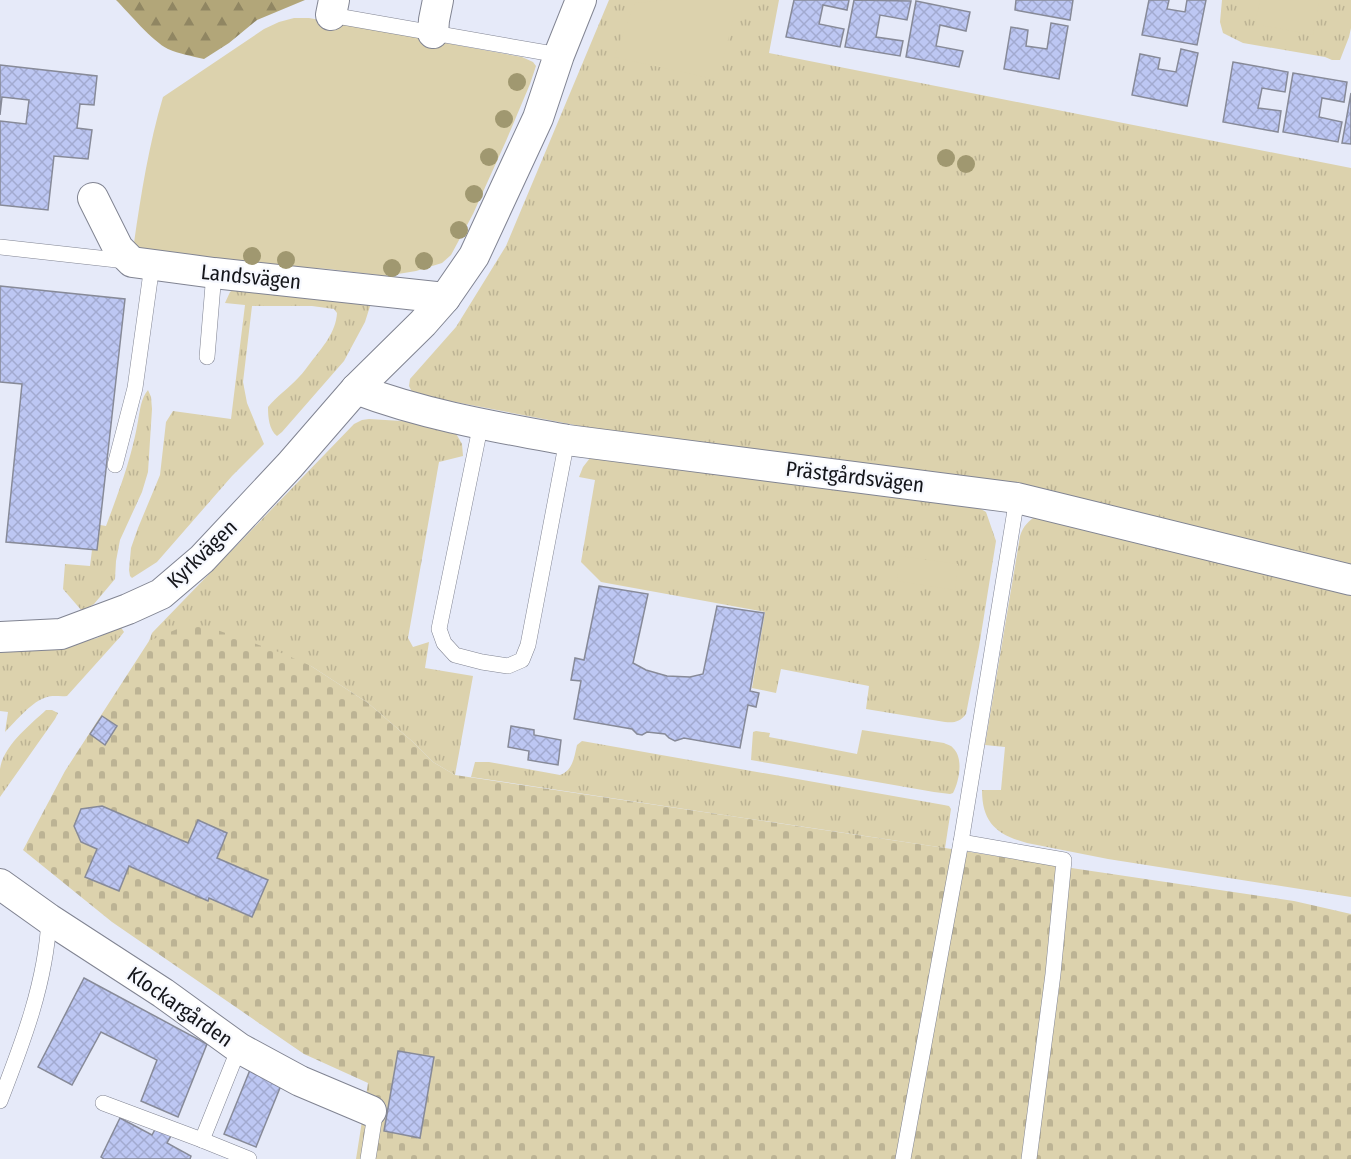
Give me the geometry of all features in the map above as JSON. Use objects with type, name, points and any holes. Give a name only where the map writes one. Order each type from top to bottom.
[{"type":"street","points":[[433,33],[438,0]]},
{"type":"street","points":[[356,389],[445,298],[474,256],[538,118],[580,0]]},
{"type":"street","points":[[93,198],[118,248],[142,263]]},
{"type":"street","name":"Landsvägen","points":[[142,263],[445,298]]},
{"type":"street","name":"Prästgårdsvägen","points":[[356,389],[411,408],[567,440],[1017,498],[1351,580]]},
{"type":"street","name":"Kyrkvägen","points":[[0,637],[61,634],[161,594],[202,559],[290,465],[356,389]]},
{"type":"street","name":"Klockargården","points":[[0,884],[49,919],[163,993],[239,1048],[300,1081],[370,1111]]},
{"type":"lane","points":[[332,8],[433,33],[559,55]]},
{"type":"lane","points":[[0,247],[142,263],[135,388],[115,465]]},
{"type":"lane","points":[[207,357],[214,273]]},
{"type":"lane","points":[[480,423],[439,629],[444,643],[455,655],[482,662],[508,666],[522,660],[528,645],[567,440]]},
{"type":"lane","points":[[903,1159],[961,842],[1017,498]]},
{"type":"lane","points":[[961,842],[1064,860],[1053,974],[1029,1159]]},
{"type":"lane","points":[[0,1101],[32,1015],[44,964],[49,919]]},
{"type":"lane","points":[[202,1140],[239,1048]]},
{"type":"lane","points":[[103,1103],[249,1159]]},
{"type":"lane","points":[[368,1159],[374,1121],[370,1111]]},
{"type":"green space","points":[[116,0],[305,0],[257,20],[229,43],[204,59],[168,49],[162,45]]},
{"type":"green space","points":[[609,0],[779,0],[769,53],[1351,168],[1351,569],[1018,483],[674,444],[413,394],[409,386],[410,379],[456,327],[506,246]]},
{"type":"green space","points":[[667,0],[738,0],[718,80],[614,57],[635,3]]},
{"type":"green space","points":[[1222,0],[1351,0],[1351,28],[1340,60],[1243,43],[1223,33],[1220,22]]},
{"type":"green space","points":[[1260,0],[1319,0],[1313,35],[1255,24]]},
{"type":"green space","points":[[294,18],[309,18],[522,57],[536,66],[473,214],[451,255],[442,263],[416,271],[386,276],[328,269],[193,260],[146,253],[134,243],[146,169],[163,97],[264,29]]},
{"type":"green space","points":[[236,287],[371,303],[365,322],[344,361],[277,436],[271,427],[268,407],[300,375],[324,345],[334,327],[337,313],[334,309],[312,306],[252,306],[243,382],[247,403],[264,444],[232,476],[157,562],[132,578],[129,570],[131,548],[160,475],[166,422],[173,411],[231,419],[245,305],[225,303],[230,292]]},
{"type":"green space","points":[[148,390],[152,409],[148,472],[142,492],[120,540],[115,579],[94,604],[82,611],[63,589],[65,564],[90,566],[92,550],[97,550],[100,525],[106,526],[125,474],[141,404]]},
{"type":"green space","points":[[369,419],[418,422],[454,430],[462,444],[463,456],[439,462],[408,638],[413,647],[429,642],[425,668],[473,676],[455,775],[433,762],[368,703],[311,666],[149,641],[152,633],[354,424]]},
{"type":"green space","points":[[590,458],[974,505],[986,512],[996,541],[979,647],[964,717],[948,722],[866,709],[869,686],[781,669],[776,693],[752,688],[765,612],[601,582],[581,562],[595,480],[579,477]]},
{"type":"green space","points":[[1038,515],[1351,592],[1351,897],[1108,859],[1027,843],[1007,836],[993,826],[985,811],[982,790],[1001,790],[1005,747],[985,745],[1020,536],[1027,524]]},
{"type":"green space","points":[[900,556],[958,564],[955,590],[897,581]]},
{"type":"green space","points":[[120,626],[124,632],[67,696],[49,696],[41,699],[24,712],[5,732],[8,712],[0,711],[0,650],[77,643],[97,638]]},
{"type":"green space","points":[[206,626],[311,666],[368,703],[433,762],[455,775],[1294,901],[1351,914],[1351,1159],[356,1159],[368,1083],[304,1054],[112,922],[23,850],[65,771],[149,641],[182,627]]},
{"type":"green space","points":[[46,710],[58,713],[0,797],[0,769],[6,752],[18,736]]},
{"type":"green space","points":[[862,730],[951,746],[956,752],[959,764],[959,777],[953,793],[934,792],[751,760],[753,732],[756,731],[770,733],[769,737],[857,754]]},
{"type":"green space","points":[[582,741],[949,806],[951,809],[945,848],[471,777],[475,762],[489,762],[560,775],[570,767],[577,745]]},
{"type":"building","points":[[794,0],[849,0],[847,10],[823,5],[819,24],[844,29],[840,47],[786,37]]},
{"type":"building","points":[[854,0],[911,1],[907,20],[880,15],[876,37],[903,41],[900,56],[845,47]]},
{"type":"building","points":[[1016,0],[1073,0],[1070,20],[1015,10]]},
{"type":"building","points":[[1149,0],[1169,0],[1167,9],[1185,12],[1187,0],[1206,0],[1197,45],[1142,35]]},
{"type":"building","points":[[916,1],[970,12],[966,31],[940,25],[936,46],[963,51],[959,67],[906,57]]},
{"type":"building","points":[[1051,23],[1068,26],[1059,79],[1004,69],[1011,27],[1028,30],[1026,46],[1047,49]]},
{"type":"building","points":[[1181,49],[1198,53],[1187,106],[1132,95],[1140,54],[1160,58],[1158,69],[1176,72]]},
{"type":"building","points":[[1233,62],[1288,72],[1285,92],[1262,88],[1258,108],[1281,111],[1278,132],[1223,122]]},
{"type":"building","points":[[0,65],[97,76],[94,105],[80,104],[77,128],[92,130],[88,159],[54,156],[48,210],[0,205],[0,121],[26,124],[29,100],[2,97],[0,115]]},
{"type":"building","points":[[1293,73],[1347,82],[1344,102],[1322,98],[1319,117],[1342,122],[1338,142],[1283,132]]},
{"type":"building","points":[[1351,93],[1351,144],[1342,143]]},
{"type":"building","points":[[0,286],[125,299],[97,550],[6,542],[22,384],[0,382]]},
{"type":"building","points":[[599,586],[648,594],[633,663],[646,670],[667,676],[690,677],[703,674],[717,606],[764,613],[750,691],[759,693],[756,707],[748,705],[740,748],[684,738],[675,741],[665,734],[647,732],[642,735],[632,729],[574,719],[581,681],[571,680],[575,658],[584,660]]},
{"type":"building","points":[[102,716],[117,726],[105,745],[90,734]]},
{"type":"building","points":[[511,726],[534,730],[534,735],[561,740],[558,765],[528,760],[529,751],[508,747]]},
{"type":"building","points":[[102,806],[188,843],[198,820],[227,833],[217,858],[268,880],[252,917],[209,898],[208,901],[129,866],[119,891],[85,877],[97,849],[81,842],[74,826],[81,809]]},
{"type":"building","points":[[84,978],[207,1044],[178,1117],[141,1101],[157,1060],[101,1032],[72,1085],[38,1067]]},
{"type":"building","points":[[398,1051],[434,1057],[420,1138],[384,1131]]},
{"type":"building","points":[[250,1070],[282,1083],[256,1147],[224,1134]]},
{"type":"building","points":[[120,1118],[152,1135],[157,1126],[172,1134],[167,1143],[191,1156],[190,1159],[104,1159],[101,1157]]}]
